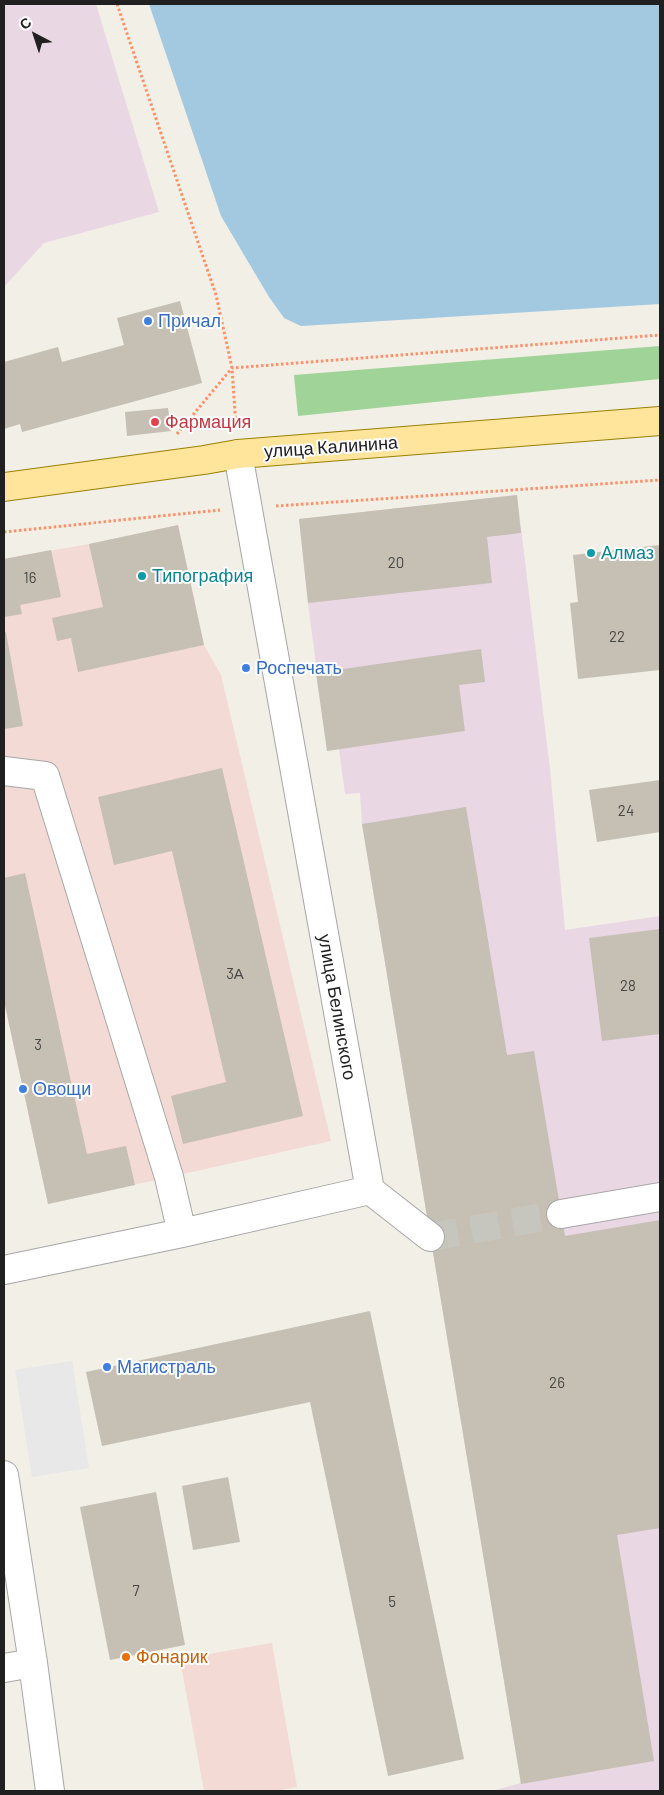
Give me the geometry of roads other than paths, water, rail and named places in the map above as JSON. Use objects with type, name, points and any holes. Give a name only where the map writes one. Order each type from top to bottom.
[{"type":"main road","name":"улица Калинина","points":[[4,487],[238,454],[660,421]]},
{"type":"street","name":"улица Белинского","points":[[238,454],[370,1190]]},
{"type":"street","points":[[4,772],[45,776],[169,1177],[182,1233]]},
{"type":"street","points":[[4,1270],[182,1233],[370,1190],[430,1237]]},
{"type":"street","points":[[561,1214],[660,1197]]},
{"type":"street","points":[[4,1475],[33,1662],[50,1791]]},
{"type":"street","points":[[4,1668],[33,1662]]},
{"type":"water","points":[[149,4],[660,4],[660,304],[301,326],[284,318],[269,297],[221,216]]},
{"type":"tunnel","points":[[430,1237],[561,1214]]},
{"type":"place","name":"Причал","points":[[148,321]]},
{"type":"place","name":"Фармация","points":[[155,422]]},
{"type":"place","name":"Алмаз","points":[[591,553]]},
{"type":"place","name":"Типография","points":[[142,576]]},
{"type":"place","name":"Роспечать","points":[[246,668]]},
{"type":"place","name":"Овощи","points":[[23,1089]]},
{"type":"place","name":"Магистраль","points":[[107,1367]]},
{"type":"place","name":"Фонарик","points":[[126,1657]]}]
